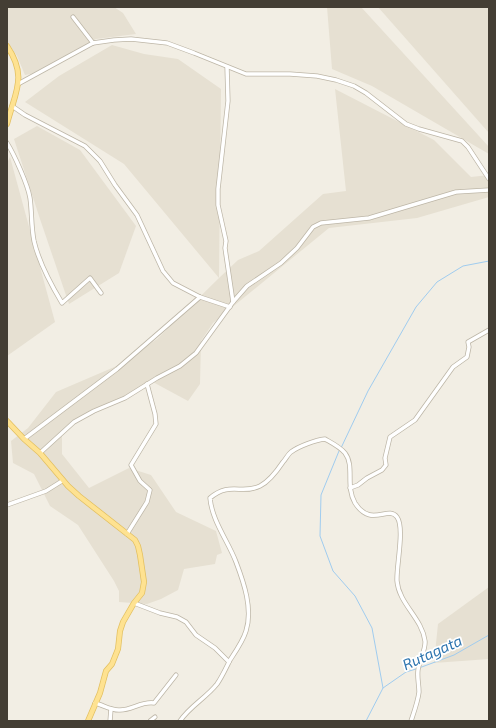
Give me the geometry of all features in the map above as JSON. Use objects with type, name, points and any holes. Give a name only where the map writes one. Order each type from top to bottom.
[{"type":"main road","points":[[7,46],[18,70],[18,84],[7,124]]},
{"type":"main road","points":[[7,421],[40,453],[62,481],[135,540],[138,546],[144,582],[142,593],[134,603],[123,622],[120,631],[118,649],[112,664],[106,671],[100,692],[88,721]]},
{"type":"street","points":[[73,17],[93,43]]},
{"type":"street","points":[[18,84],[93,43],[127,39],[166,43],[194,52],[227,68],[250,75],[290,74],[321,77],[354,86],[366,93],[406,124],[419,130],[452,137],[462,141],[468,147],[489,179]]},
{"type":"street","points":[[227,68],[228,101],[218,189],[218,205],[226,241],[225,248],[234,302]]},
{"type":"street","points":[[12,106],[25,115],[80,142],[92,152],[100,161],[137,215],[163,271],[173,282],[200,297],[230,307]]},
{"type":"street","points":[[7,143],[28,189],[31,204],[34,241],[41,264],[62,303],[90,278],[101,293]]},
{"type":"street","points":[[40,453],[74,422],[94,411],[125,398],[180,366],[196,353],[230,307],[248,286],[281,263],[297,248],[313,227],[321,223],[369,218],[456,192],[489,190]]},
{"type":"street","points":[[24,439],[117,369],[200,297]]},
{"type":"street","points":[[350,488],[358,485],[366,478],[382,470],[386,465],[385,458],[390,437],[408,426],[419,416],[439,385],[446,379],[454,367],[467,357],[469,347],[468,342],[489,330]]},
{"type":"street","points":[[127,534],[147,502],[150,490],[140,481],[130,465],[156,424],[155,414],[147,384]]},
{"type":"street","points":[[180,721],[193,706],[216,685],[246,632],[248,611],[244,588],[238,566],[214,513],[210,498],[217,492],[227,488],[251,489],[260,486],[269,480],[290,452],[318,440],[326,439],[341,449],[348,459],[350,488],[356,504],[366,514],[374,516],[391,513],[397,516],[399,520],[400,534],[397,583],[400,595],[422,630],[425,643],[418,672],[418,694],[411,721]]},
{"type":"street","points":[[7,505],[46,491],[62,481]]},
{"type":"street","points":[[134,603],[186,622],[196,635],[215,648],[229,662]]},
{"type":"street","points":[[95,703],[111,709],[121,710],[143,703],[154,702],[176,675]]},
{"type":"street","points":[[110,721],[111,709]]},
{"type":"street","points":[[150,721],[155,718]]},
{"type":"shaded area","points":[[7,7],[114,7],[123,13],[136,34],[96,39],[52,64],[31,74],[25,75],[17,56],[7,41]]},
{"type":"shaded area","points":[[327,7],[361,7],[489,147],[489,154],[372,86],[332,69]]},
{"type":"shaded area","points":[[378,7],[489,7],[489,133]]},
{"type":"shaded area","points":[[112,45],[144,54],[178,59],[221,89],[219,278],[124,164],[25,102],[59,76]]},
{"type":"shaded area","points":[[335,89],[434,140],[471,177],[489,175],[489,197],[417,218],[329,228],[213,323],[201,341],[200,384],[188,401],[151,381],[114,403],[77,418],[62,432],[62,454],[89,488],[129,468],[151,475],[176,512],[216,531],[222,553],[217,555],[215,564],[184,569],[178,590],[161,599],[147,604],[119,602],[119,591],[114,581],[78,525],[50,506],[34,474],[13,463],[11,441],[28,428],[56,392],[119,365],[157,339],[238,260],[259,251],[323,194],[346,191]]},
{"type":"shaded area","points":[[37,126],[80,150],[136,226],[119,273],[69,304],[14,139]]},
{"type":"shaded area","points":[[10,157],[55,322],[7,356],[7,163]]},
{"type":"shaded area","points":[[489,587],[489,659],[434,663],[438,624]]},
{"type":"waterway","points":[[341,448],[368,391],[416,307],[437,282],[463,266],[489,261]]},
{"type":"waterway","points":[[339,451],[321,495],[320,536],[333,571],[355,596],[372,628],[383,688],[366,721]]},
{"type":"waterway","name":"Rutagata","points":[[419,668],[454,655],[489,635]]},
{"type":"waterway","name":"Rutagata","points":[[383,688],[406,672],[416,669]]}]
